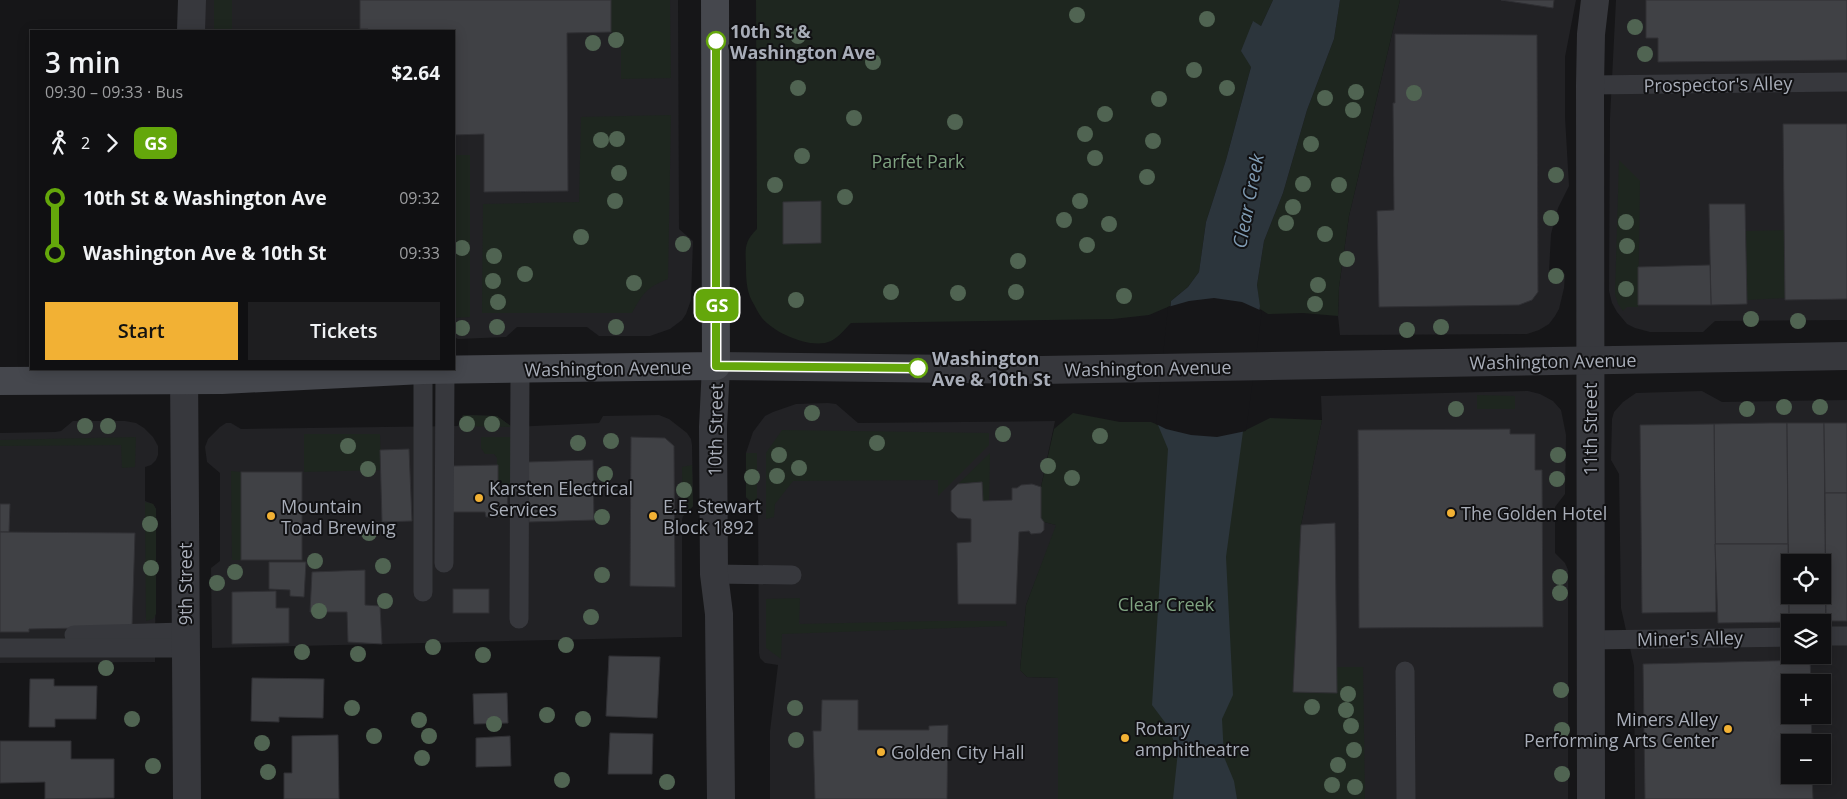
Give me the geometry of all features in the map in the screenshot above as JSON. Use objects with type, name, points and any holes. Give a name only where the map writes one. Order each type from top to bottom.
[{"type":"main road","name":"10th Street","points":[[715,0],[716,366]]},
{"type":"main road","name":"Washington Avenue","points":[[455,370],[716,366]]},
{"type":"main road","name":"Washington Avenue","points":[[0,381],[184,374],[232,380],[434,370]]},
{"type":"street","points":[[192,0],[192,30]]},
{"type":"street","name":"11th Street","points":[[1591,799],[1590,85],[1591,34],[1595,0]]},
{"type":"street","name":"Washington Avenue","points":[[716,366],[1041,370],[1847,356]]},
{"type":"street","name":"10th Street","points":[[716,366],[713,427],[714,574],[718,614],[721,799]]},
{"type":"street","name":"9th Street","points":[[184,374],[187,799]]},
{"type":"lane","name":"Prospector's Alley","points":[[1590,85],[1847,82]]},
{"type":"lane","points":[[519,619],[520,369]]},
{"type":"lane","points":[[434,370],[444,564]]},
{"type":"lane","points":[[423,592],[434,370]]},
{"type":"lane","points":[[714,574],[792,575]]},
{"type":"lane","points":[[1831,636],[1847,636]]},
{"type":"lane","points":[[0,637],[186,640]]},
{"type":"lane","name":"Miner's Alley","points":[[1590,640],[1781,637]]},
{"type":"lane","points":[[0,648],[186,640]]},
{"type":"lane","points":[[1405,671],[1406,799]]},
{"type":"shaded area","points":[[205,0],[678,0],[679,229],[693,241],[691,300],[686,314],[682,320],[670,329],[650,336],[599,336],[587,327],[517,327],[506,337],[458,339],[455,338],[455,30],[205,30]]},
{"type":"shaded area","points":[[1400,0],[1576,0],[1565,57],[1565,117],[1569,186],[1558,208],[1551,234],[1549,272],[1565,274],[1564,288],[1559,309],[1555,316],[1549,324],[1539,330],[1527,334],[1340,335],[1338,316],[1339,287],[1349,216]]},
{"type":"shaded area","points":[[1616,0],[1847,0],[1847,320],[1715,321],[1703,332],[1650,332],[1627,324],[1617,312],[1609,291],[1610,118]]},
{"type":"shaded area","points":[[1528,391],[1540,394],[1553,401],[1561,410],[1566,435],[1565,494],[1555,507],[1555,553],[1565,563],[1568,570],[1568,799],[1305,799],[1293,692],[1301,525],[1322,420],[1321,396]]},
{"type":"shaded area","points":[[1702,391],[1722,402],[1847,400],[1847,799],[1635,799],[1634,666],[1621,608],[1619,474],[1611,460],[1612,419],[1614,412],[1623,402],[1636,393]]},
{"type":"shaded area","points":[[796,404],[836,404],[858,423],[1055,421],[1041,487],[1041,518],[1044,522],[1057,525],[1026,605],[1020,670],[1027,677],[1058,678],[1058,799],[770,799],[770,731],[778,665],[765,663],[760,658],[759,653],[758,509],[746,497],[746,453],[753,432],[765,416]]},
{"type":"shaded area","points":[[463,415],[497,416],[512,427],[599,423],[603,416],[659,415],[669,419],[687,433],[692,445],[693,506],[683,516],[682,520],[682,637],[212,648],[211,568],[220,561],[220,473],[207,462],[205,447],[208,439],[220,427],[226,423],[231,423],[241,429],[458,426]]},
{"type":"shaded area","points":[[73,421],[125,421],[136,423],[153,437],[158,446],[156,460],[151,465],[145,467],[145,501],[153,504],[156,509],[155,662],[0,663],[0,433],[55,432],[61,431]]},
{"type":"green space","points":[[214,0],[232,0],[232,30],[214,30]]},
{"type":"green space","points":[[611,0],[670,0],[671,78],[621,79],[621,33],[611,32]]},
{"type":"green space","name":"Parfet Park","points":[[756,0],[1273,0],[1261,26],[1252,22],[1251,67],[1226,160],[1206,222],[1199,272],[1188,287],[1171,301],[1170,306],[1149,315],[1113,319],[851,323],[837,337],[823,343],[804,342],[775,329],[758,312],[750,297],[746,278],[747,245],[750,237],[757,229]]},
{"type":"green space","points":[[1340,0],[1400,0],[1349,216],[1339,287],[1338,316],[1303,313],[1268,314],[1260,309],[1257,285],[1264,241],[1283,193],[1307,110],[1334,39]]},
{"type":"green space","points":[[671,115],[668,279],[650,288],[639,300],[632,313],[482,313],[483,204],[579,202],[581,117]]},
{"type":"green space","points":[[455,155],[470,155],[470,317],[455,318]]},
{"type":"green space","points":[[1619,160],[1640,181],[1638,307],[1627,307],[1623,311],[1618,304],[1615,294]]},
{"type":"green space","points":[[1785,230],[1785,298],[1747,300],[1746,231]]},
{"type":"green space","points":[[1477,395],[1515,396],[1515,409],[1477,409]]},
{"type":"green space","name":"Clear Creek","points":[[1073,413],[1120,422],[1151,422],[1158,425],[1244,431],[1270,418],[1322,420],[1301,525],[1293,691],[1336,693],[1337,667],[1363,667],[1365,799],[1058,799],[1058,678],[1027,677],[1020,670],[1026,605],[1056,525],[1044,522],[1041,518],[1041,487],[1054,429]]},
{"type":"green space","points":[[463,415],[497,416],[512,427],[459,426]]},
{"type":"green space","points":[[782,430],[989,433],[989,445],[938,496],[938,480],[793,481],[775,504],[774,517],[766,519],[766,453]]},
{"type":"green space","points":[[304,434],[380,434],[381,470],[304,472]]},
{"type":"green space","points":[[136,437],[135,467],[122,468],[121,445],[0,446],[0,440]]},
{"type":"green space","points":[[481,437],[511,437],[511,485],[498,485],[497,458],[494,454],[485,454],[481,448]]},
{"type":"green space","points":[[746,453],[757,453],[757,507],[746,497]]},
{"type":"green space","points":[[990,453],[989,501],[983,501],[982,482],[958,484]]},
{"type":"green space","points":[[692,465],[693,506],[683,516],[682,467]]},
{"type":"green space","points":[[231,471],[241,472],[241,560],[232,560]]},
{"type":"green space","points":[[145,502],[153,504],[156,509],[156,614],[153,619],[146,621]]},
{"type":"green space","points":[[800,598],[799,624],[1006,621],[1007,626],[782,634],[781,659],[766,648],[766,599]]},
{"type":"water","name":"Clear Creek","points":[[1273,0],[1340,0],[1334,39],[1307,110],[1283,193],[1264,241],[1257,285],[1260,306],[1226,557],[1233,695],[1222,719],[1224,757],[1234,781],[1237,799],[1173,799],[1178,751],[1167,725],[1152,705],[1168,449],[1158,425],[1171,301],[1188,287],[1199,272],[1206,222],[1226,160],[1251,67],[1241,51],[1253,21],[1261,26]]},
{"type":"pier","points":[[1214,298],[1242,302],[1262,311],[1246,431],[1217,437],[1191,435],[1166,429],[1156,424],[1168,307],[1189,301]]},
{"type":"building","points":[[360,0],[611,0],[611,32],[567,33],[568,191],[484,192],[484,134],[455,135],[455,30],[360,29]]},
{"type":"building","points":[[1501,0],[1554,0],[1553,8]]},
{"type":"building","points":[[1646,0],[1847,0],[1847,60],[1658,62],[1658,38],[1646,38]]},
{"type":"building","points":[[1395,34],[1537,35],[1538,292],[1532,300],[1519,305],[1379,307],[1377,211],[1394,210],[1393,103],[1395,103]]},
{"type":"building","points":[[1783,124],[1847,124],[1847,299],[1785,300]]},
{"type":"building","points":[[821,201],[821,243],[783,244],[783,202]]},
{"type":"building","points":[[1709,204],[1745,204],[1747,304],[1711,305]]},
{"type":"building","points":[[1710,265],[1711,305],[1638,305],[1638,267]]},
{"type":"building","points":[[1787,423],[1788,544],[1715,544],[1714,424]]},
{"type":"building","points":[[1787,423],[1824,423],[1825,554],[1788,554]]},
{"type":"building","points":[[1824,423],[1847,423],[1847,493],[1825,493]]},
{"type":"building","points":[[1714,424],[1716,612],[1642,613],[1640,425]]},
{"type":"building","name":"The Golden Hotel","points":[[1510,429],[1510,434],[1535,434],[1535,470],[1542,470],[1543,627],[1359,628],[1358,430]]},
{"type":"building","name":"E.E. Stewart Block 1892","points":[[631,437],[665,438],[674,446],[675,587],[630,586]]},
{"type":"building","points":[[409,449],[412,521],[382,522],[380,450]]},
{"type":"building","points":[[593,460],[594,520],[529,522],[528,462]]},
{"type":"building","name":"Karsten Electrical Services","points":[[498,465],[498,485],[508,485],[507,516],[486,517],[485,512],[451,512],[451,466]]},
{"type":"building","name":"Mountain Toad Brewing","points":[[241,472],[302,472],[302,560],[241,560]]},
{"type":"building","points":[[982,482],[983,501],[1012,500],[1012,488],[1017,488],[1021,485],[1032,484],[1041,487],[1041,518],[1044,522],[1044,530],[1041,533],[1031,534],[1029,531],[1019,532],[1016,604],[958,604],[957,543],[971,542],[971,519],[958,518],[951,511],[951,491],[958,484]]},
{"type":"building","points":[[1825,493],[1847,493],[1847,621],[1831,621],[1831,614],[1826,614],[1826,604],[1831,604],[1831,554],[1825,554]]},
{"type":"building","points":[[0,504],[10,504],[9,532],[0,532]]},
{"type":"building","points":[[1335,523],[1337,693],[1293,692],[1301,525]]},
{"type":"building","points":[[0,532],[135,533],[132,627],[29,629],[29,632],[0,632]]},
{"type":"building","points":[[1715,544],[1788,544],[1788,554],[1781,554],[1781,604],[1789,604],[1789,614],[1781,614],[1781,622],[1718,623]]},
{"type":"building","points":[[269,562],[306,562],[304,597],[290,596],[290,590],[269,589]]},
{"type":"building","points":[[365,570],[365,605],[380,606],[382,644],[348,642],[347,612],[310,612],[312,572]]},
{"type":"building","points":[[453,589],[489,589],[489,613],[453,613]]},
{"type":"building","points":[[276,591],[276,608],[289,608],[289,643],[232,644],[232,592]]},
{"type":"building","points":[[1789,604],[1826,604],[1826,614],[1789,614]]},
{"type":"building","points":[[609,656],[660,657],[657,718],[606,716]]},
{"type":"building","name":"Miners Alley Performing Arts Center","points":[[1781,661],[1781,664],[1810,664],[1811,674],[1781,674],[1781,724],[1811,724],[1812,734],[1781,734],[1781,784],[1812,784],[1813,799],[1645,799],[1643,664]]},
{"type":"building","points":[[252,678],[324,679],[323,718],[279,717],[279,722],[251,721]]},
{"type":"building","points":[[30,679],[54,679],[54,686],[97,686],[96,719],[55,719],[55,727],[29,727]]},
{"type":"building","points":[[507,693],[508,723],[474,724],[473,694]]},
{"type":"building","name":"Golden City Hall","points":[[822,700],[858,700],[858,730],[929,730],[929,726],[948,725],[947,799],[815,799],[813,731],[821,731]]},
{"type":"building","points":[[610,733],[653,734],[652,774],[608,774]]},
{"type":"building","points":[[338,735],[339,799],[284,799],[284,773],[292,773],[292,736]]},
{"type":"building","points":[[510,736],[511,766],[476,767],[476,738]]},
{"type":"building","points":[[0,741],[71,741],[71,759],[114,759],[114,798],[45,799],[45,782],[0,783]]},
{"type":"bus line","name":"GS","points":[[716,41],[716,366],[918,368]]},
{"type":"place","name":"10th St & Washington Ave","points":[[716,41]]},
{"type":"place","name":"Washington Ave & 10th St","points":[[918,368]]},
{"type":"place","name":"Karsten Electrical Services","points":[[479,498]]},
{"type":"place","name":"The Golden Hotel","points":[[1451,513]]},
{"type":"place","name":"Mountain Toad Brewing","points":[[271,516]]},
{"type":"place","name":"E.E. Stewart Block 1892","points":[[653,516]]},
{"type":"place","name":"Miners Alley Performing Arts Center","points":[[1728,729]]},
{"type":"place","name":"Rotary amphitheatre","points":[[1125,738]]},
{"type":"place","name":"Golden City Hall","points":[[881,752]]}]
